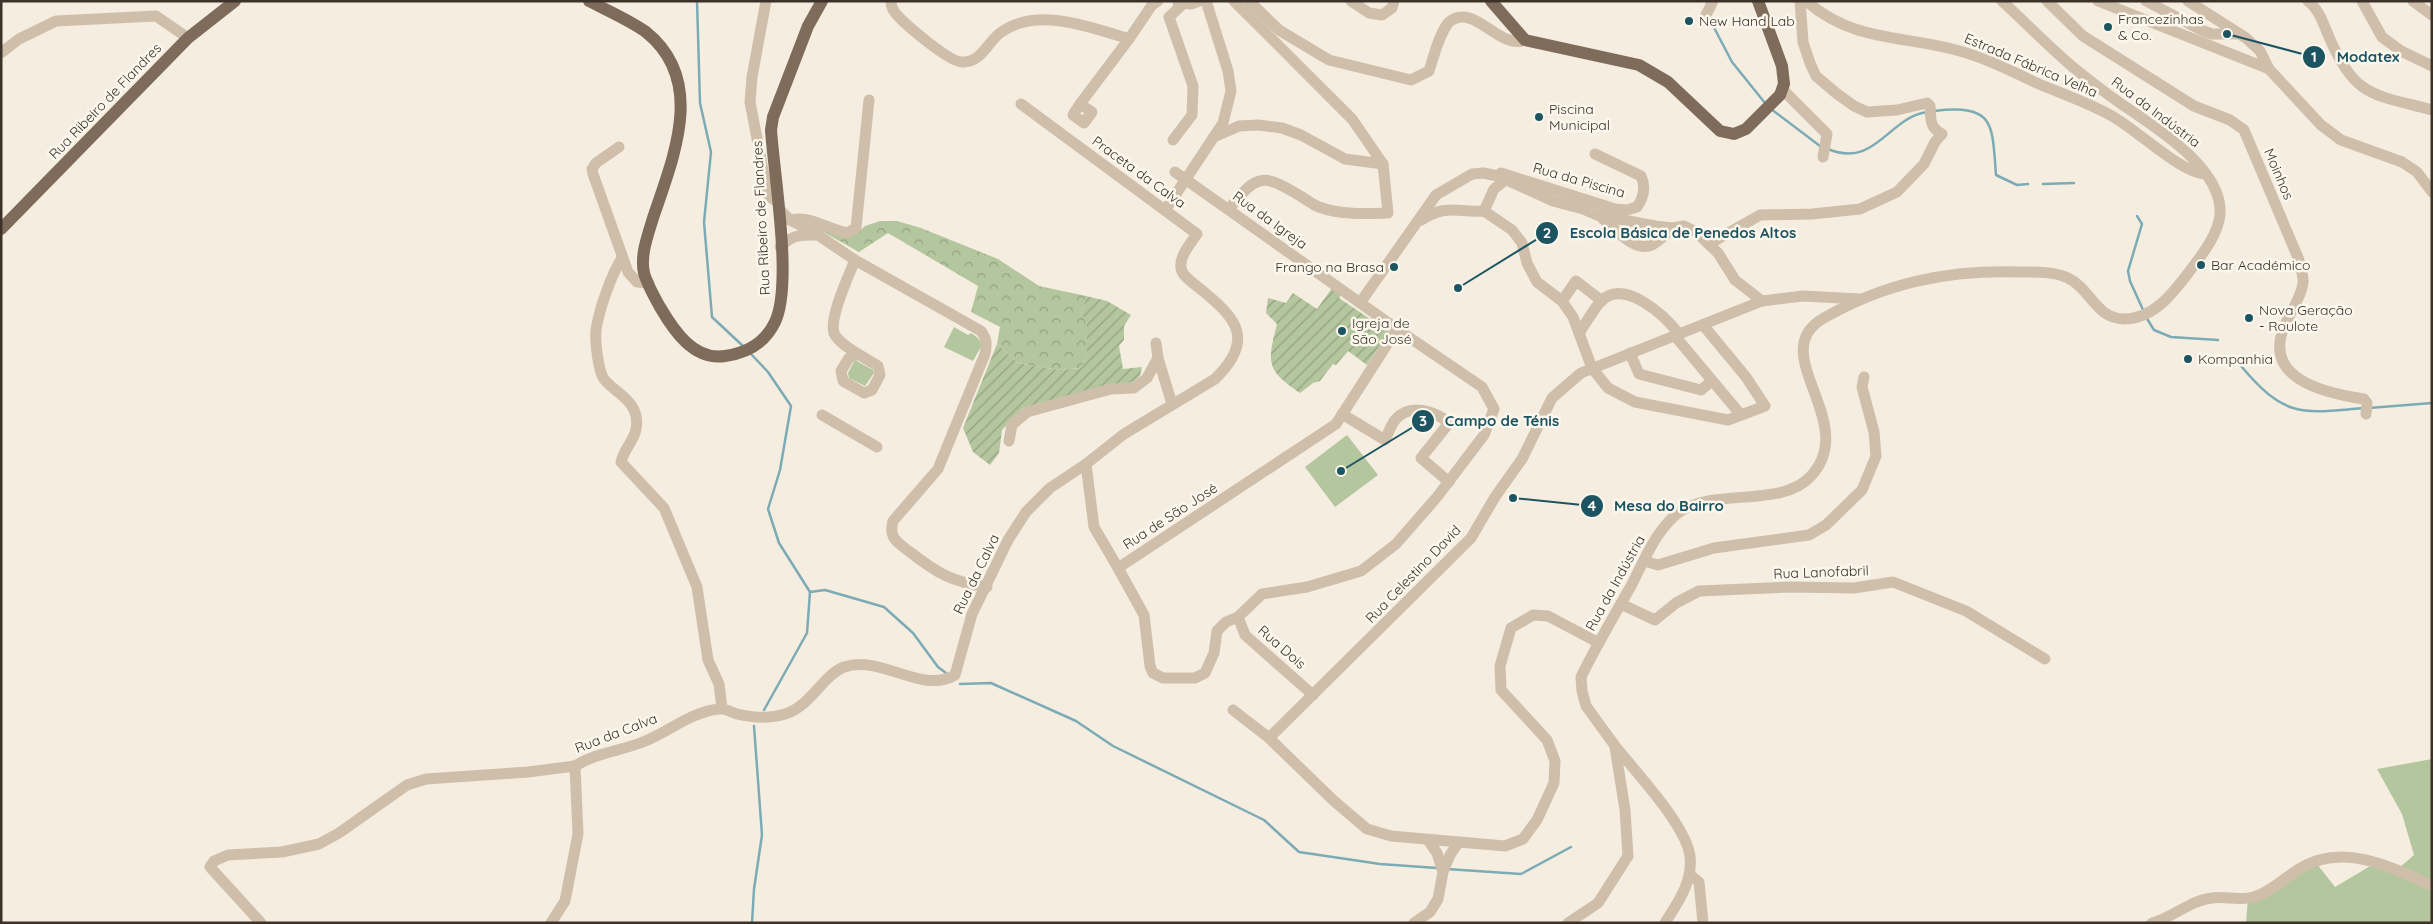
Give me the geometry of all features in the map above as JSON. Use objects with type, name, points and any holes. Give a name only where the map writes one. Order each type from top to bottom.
[{"type":"main road","name":"Rua Ribeiro de Flandres","points":[[1,229],[188,38],[235,1]]},
{"type":"main road","name":"Rua Ribeiro de Flandres","points":[[590,1],[646,32],[667,55],[679,80],[681,110],[676,147],[644,246],[644,273],[672,329],[695,351],[718,358],[743,354],[761,341],[775,322],[781,301],[778,206],[772,138],[773,117],[808,26],[822,1]]},
{"type":"main road","points":[[1491,1],[1525,40],[1611,57],[1639,65],[1668,82],[1705,118],[1725,133],[1734,134],[1746,129],[1769,106],[1781,92],[1784,78],[1782,66],[1758,1]]},
{"type":"street","points":[[766,1],[752,77],[750,102],[768,196],[790,220],[812,231],[815,235],[854,260],[981,331],[988,344],[938,469],[892,522],[890,530],[893,539],[935,572],[966,584],[986,586]]},
{"type":"street","points":[[891,1],[895,14],[948,56],[961,62],[976,59],[1000,33],[1029,20],[1081,25],[1129,39]]},
{"type":"street","points":[[1080,104],[1152,5],[1158,1]]},
{"type":"street","points":[[1229,208],[1246,188],[1258,181],[1273,180],[1318,207],[1355,215],[1388,213],[1383,164],[1352,118],[1234,1]]},
{"type":"street","points":[[1249,1],[1279,30],[1329,60],[1411,80],[1429,71],[1446,25],[1453,17],[1463,12],[1473,14],[1510,40],[1520,42],[1525,40]]},
{"type":"street","points":[[1351,1],[1369,13],[1382,15],[1392,8],[1394,1]]},
{"type":"street","points":[[1709,244],[1760,216],[1812,214],[1860,209],[1897,192],[1924,164],[1935,142],[1942,134],[1935,130],[1930,122],[1931,111],[1927,103],[1897,110],[1867,112],[1854,106],[1816,76],[1803,42],[1800,1]]},
{"type":"street","name":"Estrada Fábrica Velha","points":[[1806,1],[1819,12],[1860,32],[1951,48],[2012,72],[2110,115],[2133,128],[2195,173],[2204,174]]},
{"type":"street","name":"Rua da Indústria","points":[[1666,923],[1682,896],[1690,875],[1690,856],[1685,841],[1667,811],[1614,745],[1586,706],[1581,677],[1644,561],[1666,525],[1681,511],[1695,505],[1799,487],[1810,477],[1821,462],[1827,441],[1826,428],[1802,350],[1808,330],[1821,319],[1862,299],[1940,275],[2042,272],[2056,274],[2074,282],[2102,313],[2112,317],[2134,318],[2163,305],[2190,271],[2216,233],[2220,214],[2216,192],[2198,163],[2177,143],[2070,65],[2002,1]]},
{"type":"street","name":"Moinhos","points":[[2047,1],[2083,36],[2194,106],[2230,120],[2244,130],[2299,260],[2303,282],[2281,336],[2280,349],[2283,363],[2292,374],[2322,391],[2364,399],[2366,409]]},
{"type":"street","points":[[2098,1],[2269,69]]},
{"type":"street","points":[[2146,1],[2212,34],[2240,34]]},
{"type":"street","points":[[2188,1],[2240,34],[2260,51],[2269,69],[2320,125],[2341,140],[2402,162],[2417,172],[2432,192]]},
{"type":"street","points":[[2308,1],[2321,18],[2340,64],[2364,90],[2432,110]]},
{"type":"street","points":[[2362,1],[2382,37],[2401,51],[2432,66]]},
{"type":"street","points":[[2413,1],[2432,15]]},
{"type":"street","points":[[1166,209],[1223,123],[1232,91],[1228,71],[1206,2],[1180,2],[1169,17],[1193,86],[1192,115],[1174,140]]},
{"type":"street","points":[[1703,21],[1711,5]]},
{"type":"street","points":[[1,53],[19,39],[56,21],[156,16],[188,38]]},
{"type":"street","points":[[1781,92],[1827,134],[1827,144],[1823,157]]},
{"type":"street","points":[[790,220],[806,218],[834,230],[847,233],[856,228],[869,100]]},
{"type":"street","name":"Praceta da Calva","points":[[1021,104],[1166,209],[1197,234],[1181,261],[1181,270],[1188,279]]},
{"type":"street","points":[[1214,137],[1239,126],[1258,125],[1282,128],[1301,135],[1345,159],[1383,164]]},
{"type":"street","points":[[1356,160],[1362,150],[1362,133]]},
{"type":"street","points":[[619,148],[592,169],[628,272],[637,282],[649,283]]},
{"type":"street","name":"Rua da Piscina","points":[[1490,175],[1500,173],[1615,209],[1627,210],[1636,207],[1644,190],[1641,176],[1595,154]]},
{"type":"street","name":"Rua da Igreja","points":[[1175,172],[1482,387],[1494,409],[1484,436],[1449,482]]},
{"type":"street","points":[[1360,303],[1436,195],[1472,174],[1498,176],[1553,201],[1620,221],[1673,228],[1684,226],[1696,232],[1709,244],[1718,253],[1735,280],[1762,301]]},
{"type":"street","points":[[1484,211],[1494,189],[1504,180]]},
{"type":"street","points":[[1416,223],[1432,213],[1451,208],[1484,211],[1512,230],[1522,243],[1527,263],[1537,282],[1562,301],[1573,317],[1592,368],[1608,388],[1635,402],[1728,420],[1765,406],[1746,377],[1703,325]]},
{"type":"street","points":[[1597,215],[1635,246],[1646,248],[1656,243],[1673,228]]},
{"type":"street","points":[[780,247],[790,237],[799,234],[815,235]]},
{"type":"street","points":[[622,258],[608,290],[596,331],[600,372],[605,381],[626,400],[636,415],[636,430],[632,443],[622,456],[621,462],[664,508],[697,587],[708,660],[719,684],[722,708]]},
{"type":"street","points":[[854,260],[834,318],[834,333],[847,347],[858,354]]},
{"type":"street","name":"Rua da Calva","points":[[551,923],[566,902],[578,834],[575,766],[584,760],[642,742],[707,711],[722,708],[758,718],[772,718],[789,713],[809,700],[844,667],[866,664],[931,680],[945,681],[955,675],[972,614],[1008,540],[1026,512],[1050,488],[1086,464],[1124,434],[1215,379],[1228,367],[1238,342],[1237,328],[1231,316],[1188,279]]},
{"type":"street","points":[[1562,301],[1576,281],[1602,301]]},
{"type":"street","points":[[1579,333],[1602,301],[1610,296],[1620,294],[1638,299],[1661,314],[1712,381],[1741,415]]},
{"type":"street","name":"Rua Celestino David","points":[[1269,738],[1471,538],[1495,497],[1522,459],[1552,398],[1581,373],[1762,301],[1804,296],[1862,299]]},
{"type":"street","name":"Rua de São José","points":[[1398,329],[1336,424],[1118,568],[1144,615],[1150,666],[1153,673],[1163,678],[1196,678],[1205,673],[1214,653],[1217,631],[1226,622],[1238,617],[1262,594],[1308,588],[1361,571],[1396,544],[1449,482]]},
{"type":"street","points":[[1156,343],[1158,358],[1172,404]]},
{"type":"street","points":[[1630,354],[1638,374],[1702,390],[1712,381]]},
{"type":"street","points":[[1010,441],[1012,425],[1027,412],[1111,389],[1134,388],[1147,378],[1158,358]]},
{"type":"street","points":[[1644,561],[1658,565],[1714,548],[1809,535],[1826,525],[1862,490],[1876,456],[1874,432],[1862,387],[1864,377]]},
{"type":"street","points":[[1342,414],[1384,440],[1396,418],[1411,411],[1426,410],[1442,416],[1449,423],[1421,458],[1449,482]]},
{"type":"street","points":[[822,415],[877,447]]},
{"type":"street","points":[[1086,464],[1094,527],[1118,568]]},
{"type":"street","name":"Rua Lanofabril","points":[[1621,604],[1655,620],[1676,603],[1700,591],[1854,588],[1893,582],[1966,611],[2045,659]]},
{"type":"street","points":[[1233,710],[1269,738],[1334,801],[1367,829],[1391,836],[1505,846],[1523,839],[1537,820],[1554,783],[1555,762],[1547,740],[1502,690],[1500,666],[1511,628],[1533,615],[1548,616],[1599,643]]},
{"type":"street","name":"Rua Dois","points":[[1238,617],[1245,635],[1313,695]]},
{"type":"street","points":[[1568,923],[1598,903],[1628,856],[1624,810],[1614,745]]},
{"type":"street","points":[[261,923],[210,867],[214,862],[228,855],[282,852],[319,844],[339,833],[407,785],[426,779],[528,772],[575,766]]},
{"type":"street","points":[[1428,840],[1437,853],[1442,872]]},
{"type":"street","points":[[1414,923],[1430,912],[1438,899],[1442,872],[1458,843]]},
{"type":"street","points":[[2152,923],[2165,920],[2188,906],[2211,898],[2253,898],[2267,891],[2300,868],[2324,856],[2350,856],[2376,862],[2432,886]]},
{"type":"street","points":[[1690,875],[1699,882],[1703,923]]},
{"type":"green space","points":[[880,221],[897,221],[921,228],[998,259],[1039,286],[1086,296],[1081,314],[1087,323],[1087,356],[1081,368],[1059,370],[1018,363],[997,344],[1000,327],[971,312],[978,286],[888,233],[859,252],[811,225],[856,234],[865,226]]},
{"type":"green space","points":[[1332,288],[1341,295],[1339,298],[1370,319],[1373,318],[1391,328],[1367,365],[1348,351],[1336,365],[1333,364],[1320,381],[1313,383],[1300,393],[1281,378],[1272,364],[1272,348],[1277,324],[1266,313],[1268,298],[1286,303],[1293,293],[1317,309]]},
{"type":"green space","points":[[1086,296],[1107,301],[1131,315],[1124,326],[1124,340],[1119,346],[1123,369],[1142,367],[1140,376],[1133,382],[1023,408],[1002,430],[999,453],[990,465],[973,452],[963,428],[997,344],[1018,363],[1059,370],[1081,368],[1087,356],[1087,323],[1081,314]]},
{"type":"green space","points":[[954,327],[968,335],[971,333],[980,341],[982,345],[973,361],[944,347]]},
{"type":"green space","points":[[855,360],[873,370],[874,373],[865,386],[849,378],[848,373]]},
{"type":"green space","points":[[1347,435],[1378,475],[1335,507],[1305,467]]},
{"type":"green space","points":[[2432,759],[2432,923],[2246,923],[2248,898],[2317,864],[2335,887],[2372,865],[2399,868],[2414,855],[2402,814],[2377,769]]},
{"type":"waterway","points":[[697,1],[700,103],[711,152],[704,222],[712,317],[744,347]]},
{"type":"waterway","points":[[1709,18],[1732,62],[1765,103]]},
{"type":"waterway","points":[[1771,109],[1820,146]]},
{"type":"waterway","points":[[1934,111],[1954,110],[1979,114],[1991,130],[1996,175],[2017,185],[2028,184]]},
{"type":"waterway","points":[[1828,149],[1844,153],[1858,152],[1881,140],[1914,116],[1927,112]]},
{"type":"waterway","points":[[2043,184],[2074,183]]},
{"type":"waterway","points":[[2137,216],[2142,224],[2128,271],[2130,281],[2144,312]]},
{"type":"waterway","points":[[2146,317],[2154,330],[2171,337],[2218,340]]},
{"type":"waterway","points":[[750,353],[768,372],[791,406],[780,470],[768,509],[779,543],[810,592],[807,633],[764,710]]},
{"type":"waterway","points":[[2241,366],[2269,395],[2294,408],[2308,411],[2363,408]]},
{"type":"waterway","points":[[2369,408],[2432,403]]},
{"type":"waterway","points":[[810,592],[825,590],[884,607],[913,633],[938,667],[946,673]]},
{"type":"waterway","points":[[960,684],[991,683],[1076,721],[1113,746],[1264,820],[1299,852],[1380,864],[1437,868]]},
{"type":"waterway","points":[[752,923],[754,889],[762,835],[754,726]]},
{"type":"waterway","points":[[1447,869],[1521,874],[1571,847]]},
{"type":"place","name":"New Hand Lab","points":[[1689,21]]},
{"type":"place","name":"Francezinhas & Co.","points":[[2108,27]]},
{"type":"place","name":"Modatex","points":[[2227,34]]},
{"type":"place","name":"Piscina Municipal","points":[[1539,117]]},
{"type":"place","name":"Bar Académico","points":[[2201,265]]},
{"type":"place","name":"Frango na Brasa","points":[[1394,267]]},
{"type":"place","name":"Escola Básica de Penedos Altos","points":[[1458,288]]},
{"type":"place","name":"Nova Geração - Roulote","points":[[2249,318]]},
{"type":"place","name":"Igreja de São José","points":[[1342,331]]},
{"type":"place","name":"Kompanhia","points":[[2188,359]]},
{"type":"place","name":"Campo de Ténis","points":[[1341,471]]},
{"type":"place","name":"Mesa do Bairro","points":[[1513,498]]}]
